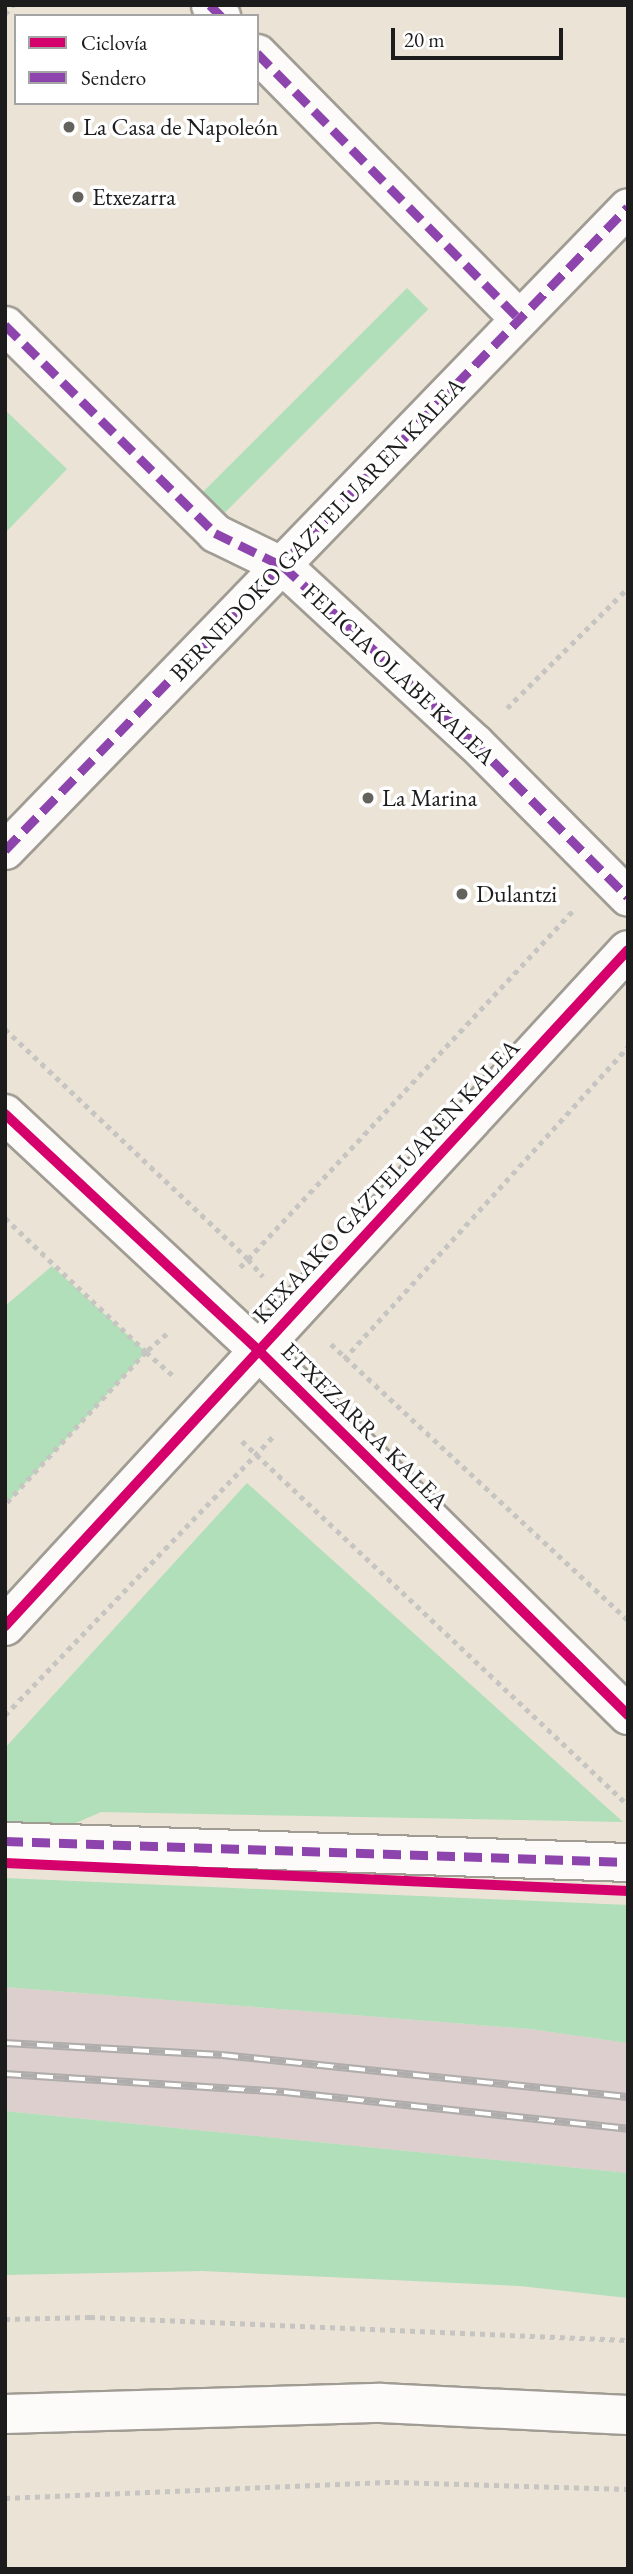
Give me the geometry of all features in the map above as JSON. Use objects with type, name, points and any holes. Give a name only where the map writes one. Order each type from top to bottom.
[{"type":"street","points":[[259,55],[519,319]]},
{"type":"street","name":"BERNEDOKO GAZTELUAREN KALEA","points":[[5,850],[628,207]]},
{"type":"street","name":"FELICIA OLABE KALEA","points":[[5,326],[215,533],[283,566],[474,742],[617,886]]},
{"type":"street","name":"KEXAAKO GAZTELUAREN KALEA","points":[[5,1626],[628,950]]},
{"type":"street","name":"ETXEZARRA KALEA","points":[[5,1114],[258,1350],[628,1715]]},
{"type":"street","points":[[5,1841],[628,1862]]},
{"type":"street","points":[[5,2414],[381,2403],[628,2415]]},
{"type":"path","points":[[5,14],[13,5]]},
{"type":"path","points":[[474,742],[628,588]]},
{"type":"path","points":[[5,1029],[248,1259],[617,886]]},
{"type":"path","points":[[5,1218],[146,1352],[5,1505]]},
{"type":"path","points":[[5,2319],[117,2318],[628,2340]]},
{"type":"path","points":[[5,2498],[394,2482],[628,2489]]},
{"type":"shaded area","points":[[5,1987],[530,2029],[628,2043],[628,2173],[5,2111]]},
{"type":"green space","points":[[407,288],[428,309],[223,514],[202,493]]},
{"type":"green space","points":[[5,410],[67,469],[5,533]]},
{"type":"green space","points":[[52,1266],[146,1352],[5,1505],[5,1306]]},
{"type":"green space","points":[[247,1483],[623,1822],[101,1812],[62,1829],[5,1826],[5,1748]]},
{"type":"green space","points":[[5,1878],[628,1905],[628,2043],[530,2029],[5,1987]]},
{"type":"green space","points":[[5,2111],[628,2173],[628,2298],[520,2286],[202,2271],[5,2275]]},
{"type":"railway","points":[[5,2043],[222,2055],[628,2097]]},
{"type":"railway","points":[[5,2074],[284,2092],[628,2129]]},
{"type":"marked path","points":[[210,5],[219,14]]},
{"type":"marked path","points":[[259,55],[519,319]]},
{"type":"marked path","points":[[5,850],[628,207]]},
{"type":"marked path","points":[[5,325],[215,533],[283,566],[474,742],[628,897]]},
{"type":"marked path","points":[[5,1841],[628,1862]]},
{"type":"cycle path","points":[[5,1626],[628,950]]},
{"type":"cycle path","points":[[5,1114],[258,1350],[628,1715]]},
{"type":"cycle path","points":[[5,1863],[628,1891]]},
{"type":"place","name":"La Casa de Napoleón","points":[[69,127]]},
{"type":"place","name":"Etxezarra","points":[[78,197]]},
{"type":"place","name":"La Marina","points":[[368,798]]},
{"type":"place","name":"Dulantzi","points":[[462,894]]}]
